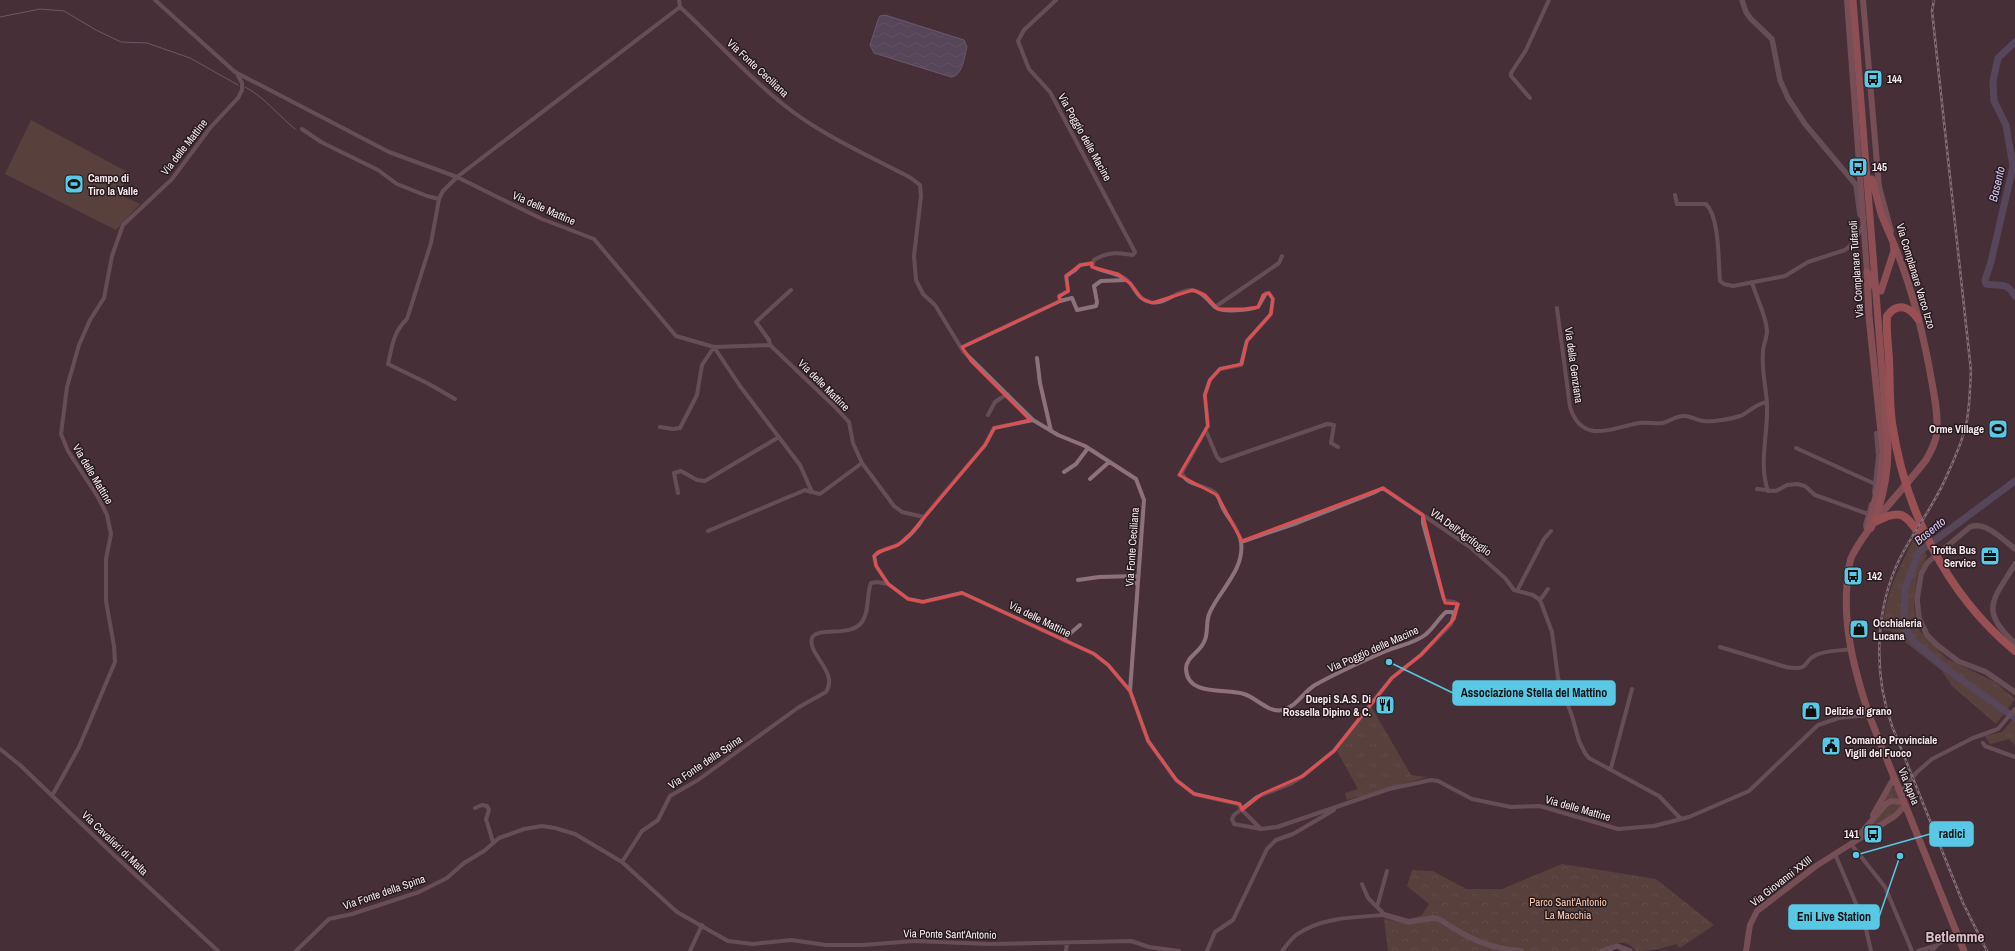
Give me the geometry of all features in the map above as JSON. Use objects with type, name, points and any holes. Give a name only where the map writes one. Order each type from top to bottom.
[{"type":"highway","points":[[1853,0],[1887,393],[1899,470],[1919,534]]},
{"type":"highway","points":[[1858,0],[1879,292]]},
{"type":"highway","points":[[1872,179],[1881,214],[1893,242],[1894,252],[1879,292]]},
{"type":"highway","points":[[1867,272],[1879,292]]},
{"type":"highway","points":[[1874,525],[1882,498],[1888,461],[1887,316],[1892,310],[1898,307],[1912,310],[1918,319]]},
{"type":"highway","points":[[1899,470],[1938,563],[1971,606],[2015,651]]},
{"type":"highway","points":[[1874,525],[1896,514],[1908,519],[1978,621],[2015,658]]},
{"type":"main road","name":"Via Complanare Tufaroli","points":[[1847,0],[1870,316],[1883,452],[1880,481],[1866,534]]},
{"type":"main road","name":"Via Complanare Varco Izzo","points":[[1863,0],[1879,186],[1893,242],[1904,272],[1928,357],[1937,412],[1936,440],[1926,460],[1866,534]]},
{"type":"main road","name":"Via Appia","points":[[1866,534],[1852,555],[1848,570],[1846,614],[1851,649],[1860,689],[1900,794],[1964,951]]},
{"type":"main road","points":[[1865,828],[1894,778]]},
{"type":"main road","points":[[1851,844],[1888,803],[1905,804]]},
{"type":"main road","points":[[1851,844],[1895,816],[1905,804]]},
{"type":"main road","points":[[1895,816],[1907,818],[1912,824]]},
{"type":"main road","name":"Via Giovanni XXIII","points":[[1746,951],[1750,926],[1757,911],[1851,844]]},
{"type":"street","points":[[155,0],[235,72],[242,83],[250,79]]},
{"type":"street","points":[[455,399],[429,384],[388,364],[394,336],[400,325],[407,319],[431,243],[439,199],[443,191],[457,177],[680,7],[679,0]]},
{"type":"street","name":"Via Poggio delle Macine","points":[[1056,0],[1024,30],[1019,36],[1018,41],[1029,69],[1050,92],[1136,252],[1133,255],[1121,252],[1110,254],[1096,258],[1092,263],[1080,265],[1066,276],[1068,291],[1059,296],[1060,301]]},
{"type":"street","points":[[1530,98],[1511,76],[1511,73],[1526,50],[1549,0]]},
{"type":"street","points":[[1675,195],[1677,204],[1706,204],[1709,207],[1714,218],[1720,281],[1724,284],[1733,286],[1785,276],[1808,262],[1845,250],[1852,244],[1864,221],[1860,216],[1856,185],[1805,124],[1788,98],[1780,80],[1772,39],[1751,19],[1742,0]]},
{"type":"street","name":"Via Fonte Ceciliana","points":[[680,7],[785,106],[820,129],[911,178],[920,185],[921,196],[914,256],[916,280],[923,294],[935,305],[971,361],[1033,420],[1051,431],[1088,448],[1136,478],[1144,500],[1130,691]]},
{"type":"street","name":"Via delle Mattine","points":[[235,72],[389,152],[457,177],[542,219],[594,239],[676,336],[714,347],[770,345],[849,422],[853,443],[862,463],[894,506],[902,512],[924,517],[912,532],[898,545],[878,552],[874,556],[876,566],[888,584],[908,599],[923,602],[962,593],[1094,654],[1108,665],[1130,691],[1148,741],[1176,780],[1194,794],[1238,804],[1241,810],[1261,829]]},
{"type":"street","name":"Via delle Mattine","points":[[52,796],[95,712],[115,662],[114,646],[106,601],[106,559],[111,534],[104,509],[68,451],[61,434],[67,387],[79,345],[90,320],[104,298],[112,256],[123,225],[172,179],[210,128],[238,98],[242,90],[242,83]]},
{"type":"street","points":[[302,129],[321,142],[378,170],[397,184],[427,196],[439,199]]},
{"type":"street","points":[[1092,263],[1093,267],[1118,274],[1131,284],[1147,302],[1157,302],[1182,292],[1193,290],[1205,295],[1215,307],[1279,263],[1282,256]]},
{"type":"street","points":[[962,347],[1060,301],[1072,298],[1077,310],[1096,306],[1097,302],[1094,286],[1097,283],[1112,279],[1126,280]]},
{"type":"street","points":[[1752,282],[1764,316],[1767,333],[1763,350],[1762,377],[1767,402],[1764,460],[1765,482],[1768,491]]},
{"type":"street","points":[[770,345],[769,340],[756,322],[791,290]]},
{"type":"street","name":"Via Poggio delle Macine","points":[[1215,307],[1227,310],[1254,308],[1261,304],[1263,295],[1266,293],[1269,293],[1273,299],[1271,314],[1247,341],[1241,365],[1220,369],[1210,380],[1205,395],[1208,423],[1206,431],[1182,470],[1182,475],[1185,479],[1208,488],[1217,495],[1224,510],[1237,529],[1241,542],[1240,561],[1210,612],[1204,643],[1187,665],[1189,679],[1198,687],[1221,692],[1245,694],[1272,709],[1283,710],[1296,702],[1315,685],[1384,652],[1414,642],[1427,634],[1446,612],[1452,612],[1454,615],[1451,624],[1421,655],[1392,678],[1334,751],[1303,776],[1290,784],[1262,794],[1241,810]]},
{"type":"street","name":"Via della Genziana","points":[[1558,308],[1570,407],[1574,418],[1587,429],[1597,432],[1640,423],[1663,423],[1687,415],[1692,419],[1705,422],[1740,416],[1767,402]]},
{"type":"street","points":[[660,427],[673,429],[680,428],[697,395],[702,365],[714,347],[800,465],[812,492]]},
{"type":"street","points":[[1037,358],[1040,383],[1051,431]]},
{"type":"street","points":[[988,414],[995,402],[1007,394]]},
{"type":"street","points":[[924,517],[982,449],[994,428],[1033,420]]},
{"type":"street","name":"Via Poggio delle Macine","points":[[1206,431],[1217,457],[1221,461],[1327,424],[1334,425],[1331,443],[1338,447]]},
{"type":"street","points":[[1866,534],[1865,525],[1875,484],[1878,456],[1876,433]]},
{"type":"street","points":[[678,493],[674,472],[681,471],[697,480],[704,481],[779,437]]},
{"type":"street","points":[[1064,472],[1076,464],[1088,448]]},
{"type":"street","points":[[1796,448],[1875,484]]},
{"type":"street","points":[[1090,479],[1109,462]]},
{"type":"street","points":[[708,531],[805,490],[820,494],[862,463]]},
{"type":"street","points":[[1757,489],[1776,491],[1787,485],[1797,484],[1805,486],[1816,495],[1868,514]]},
{"type":"street","name":"VIA Dell'Agrifoglio","points":[[1241,542],[1297,523],[1373,494],[1383,488],[1470,547],[1505,578],[1511,587],[1517,591],[1533,595],[1540,600]]},
{"type":"street","points":[[1423,515],[1423,523],[1444,599],[1446,602],[1454,602],[1458,604],[1454,615]]},
{"type":"street","points":[[2015,549],[1983,526],[1976,525],[1970,527],[1927,563],[1921,574],[1917,599],[1919,618],[1927,635],[1937,645],[1958,661],[1986,672],[2015,692]]},
{"type":"street","points":[[1517,591],[1544,539],[1551,531]]},
{"type":"street","points":[[2015,564],[1996,595],[1993,609],[1995,620],[2001,630],[2015,642]]},
{"type":"street","points":[[1078,580],[1099,577],[1138,576]]},
{"type":"street","name":"Via Fonte della Spina","points":[[296,951],[329,919],[352,914],[419,892],[447,878],[470,859],[484,851],[493,842],[524,829],[549,826],[575,834],[622,862],[642,831],[658,820],[670,796],[698,780],[799,707],[826,692],[829,683],[828,674],[812,643],[813,637],[817,633],[846,631],[855,628],[862,622],[866,613],[868,591],[871,583],[877,582],[888,584]]},
{"type":"street","points":[[1127,584],[1138,583]]},
{"type":"street","points":[[1548,589],[1540,600],[1552,632],[1558,678],[1572,716],[1579,741],[1585,753],[1590,758],[1611,768],[1659,796],[1681,819]]},
{"type":"street","points":[[1065,641],[1066,637],[1080,625]]},
{"type":"street","points":[[1720,648],[1786,668],[1797,669],[1805,666],[1816,655],[1851,649]]},
{"type":"street","points":[[1611,768],[1632,689]]},
{"type":"street","points":[[1900,794],[1917,772],[1932,759],[1973,738],[1998,729],[2015,709]]},
{"type":"street","name":"Via delle Mattine","points":[[1241,810],[1233,817],[1234,824],[1261,829],[1277,827],[1389,789],[1431,780],[1438,781],[1472,799],[1511,807],[1540,806],[1618,828],[1654,826],[1681,819],[1728,801],[1749,791],[1782,757],[1818,725],[1839,718],[1869,715]]},
{"type":"street","points":[[1983,743],[1985,746],[2015,757]]},
{"type":"street","name":"Via Cavalieri di Malta","points":[[0,749],[20,765],[218,951]]},
{"type":"street","points":[[475,808],[482,805],[487,806],[489,810],[486,819],[493,842]]},
{"type":"street","points":[[1207,951],[1215,932],[1233,920],[1267,849],[1276,840],[1293,834],[1338,807]]},
{"type":"street","points":[[1851,844],[1885,887],[1912,951]]},
{"type":"street","points":[[1835,854],[1866,925],[1871,951]]},
{"type":"street","name":"Via Ponte Sant'Antonio","points":[[622,862],[677,912],[728,941],[752,944],[791,940],[826,945],[863,945],[914,941],[989,944],[1131,941],[1149,947],[1179,951]]},
{"type":"street","points":[[1378,907],[1387,871]]},
{"type":"street","points":[[1362,884],[1368,898],[1385,915]]},
{"type":"street","points":[[1282,951],[1295,936],[1310,927],[1350,916],[1385,915],[1409,922],[1433,918],[1439,919],[1476,941],[1501,949],[1521,951]]},
{"type":"street","points":[[690,951],[702,925]]},
{"type":"street","points":[[1932,951],[1939,942],[1958,936]]},
{"type":"street","points":[[1066,943],[1066,951]]},
{"type":"street","points":[[1602,951],[1617,946],[1630,951]]},
{"type":"street","points":[[1918,951],[1935,946]]},
{"type":"highlighted area","points":[[1092,263],[1092,267],[1118,274],[1131,284],[1141,298],[1152,303],[1193,290],[1205,295],[1218,309],[1244,309],[1258,307],[1263,295],[1269,293],[1273,299],[1271,314],[1247,341],[1242,364],[1220,369],[1210,380],[1205,395],[1208,426],[1179,475],[1217,495],[1242,541],[1383,488],[1423,515],[1445,603],[1458,604],[1454,619],[1421,655],[1392,678],[1334,751],[1303,776],[1262,794],[1242,810],[1240,804],[1194,794],[1176,780],[1148,741],[1130,691],[1108,665],[1094,654],[962,593],[923,602],[908,599],[888,584],[876,566],[874,556],[878,552],[898,545],[912,532],[985,445],[994,428],[1030,420],[971,361],[962,347],[1060,301],[1059,296],[1068,291],[1066,276],[1080,265]]},
{"type":"green space","name":"Campo di Tiro la Valle","points":[[31,120],[131,174],[118,194],[140,204],[116,230],[5,174]]},
{"type":"green space","points":[[1916,535],[1927,556],[1917,575],[1914,604],[1916,620],[1920,631],[1946,658],[1995,682],[2015,699],[1996,724],[1952,686],[1942,671],[1891,631],[1883,630],[1886,605],[1894,581]]},
{"type":"green space","points":[[1372,708],[1411,775],[1427,777],[1347,800],[1345,793],[1358,789],[1337,751],[1367,710]]},
{"type":"green space","points":[[2015,717],[2015,745],[2009,739],[1990,744],[1985,736],[2002,732]]},
{"type":"green space","points":[[1892,788],[1895,788],[1900,799],[1874,814]]},
{"type":"green space","points":[[1891,803],[1902,804],[1899,810],[1865,833],[1884,809]]},
{"type":"green space","name":"Parco Sant'Antonio La Macchia","points":[[1562,864],[1656,879],[1714,925],[1680,948],[1676,944],[1657,949],[1638,951],[1628,944],[1618,943],[1612,945],[1604,951],[1388,951],[1384,919],[1400,922],[1422,915],[1429,904],[1407,886],[1412,870],[1433,871],[1466,889],[1502,889]]},
{"type":"water","points":[[885,15],[964,40],[967,47],[961,70],[955,76],[951,77],[874,53],[870,45],[880,16]]},
{"type":"waterway","points":[[0,17],[40,9],[64,11],[96,30],[121,42],[147,43],[190,58],[238,85]]},
{"type":"waterway","name":"Basento","points":[[2015,42],[1998,58],[1993,81],[1994,101],[2006,125],[2013,166],[1991,262],[1985,280],[1986,284],[2006,286],[2015,296]]},
{"type":"waterway","points":[[245,87],[264,100],[295,129]]},
{"type":"waterway","name":"Basento","points":[[2015,481],[1919,552],[1905,588],[1904,619],[1906,630],[1914,642],[1948,670],[2015,718]]},
{"type":"railway","points":[[1934,0],[1932,11],[1971,371],[1969,402],[1967,421],[1951,466],[1938,495],[1900,558],[1892,578],[1881,620],[1880,663],[1882,685],[1892,726],[1963,903],[1987,951]]},
{"type":"place","name":"144","points":[[1873,79]]},
{"type":"place","name":"145","points":[[1858,167]]},
{"type":"place","name":"Campo di Tiro la Valle","points":[[74,184]]},
{"type":"place","name":"Orme Village","points":[[1998,429]]},
{"type":"place","name":"Trotta Bus Service","points":[[1990,556]]},
{"type":"place","name":"142","points":[[1853,576]]},
{"type":"place","name":"Occhialeria Lucana","points":[[1859,629]]},
{"type":"place","name":"Associazione Stella del Mattino","points":[[1389,662]]},
{"type":"place","name":"Duepi S.A.S. Di Rossella Dipino & C.","points":[[1385,705]]},
{"type":"place","name":"Delizie di grano","points":[[1811,711]]},
{"type":"place","name":"Comando Provinciale Vigili del Fuoco","points":[[1831,746]]},
{"type":"place","name":"141","points":[[1873,834]]},
{"type":"place","name":"radici","points":[[1856,855]]},
{"type":"place","name":"Eni Live Station","points":[[1900,856]]},
{"type":"district","name":"Betlemme","points":[[1955,936]]}]
